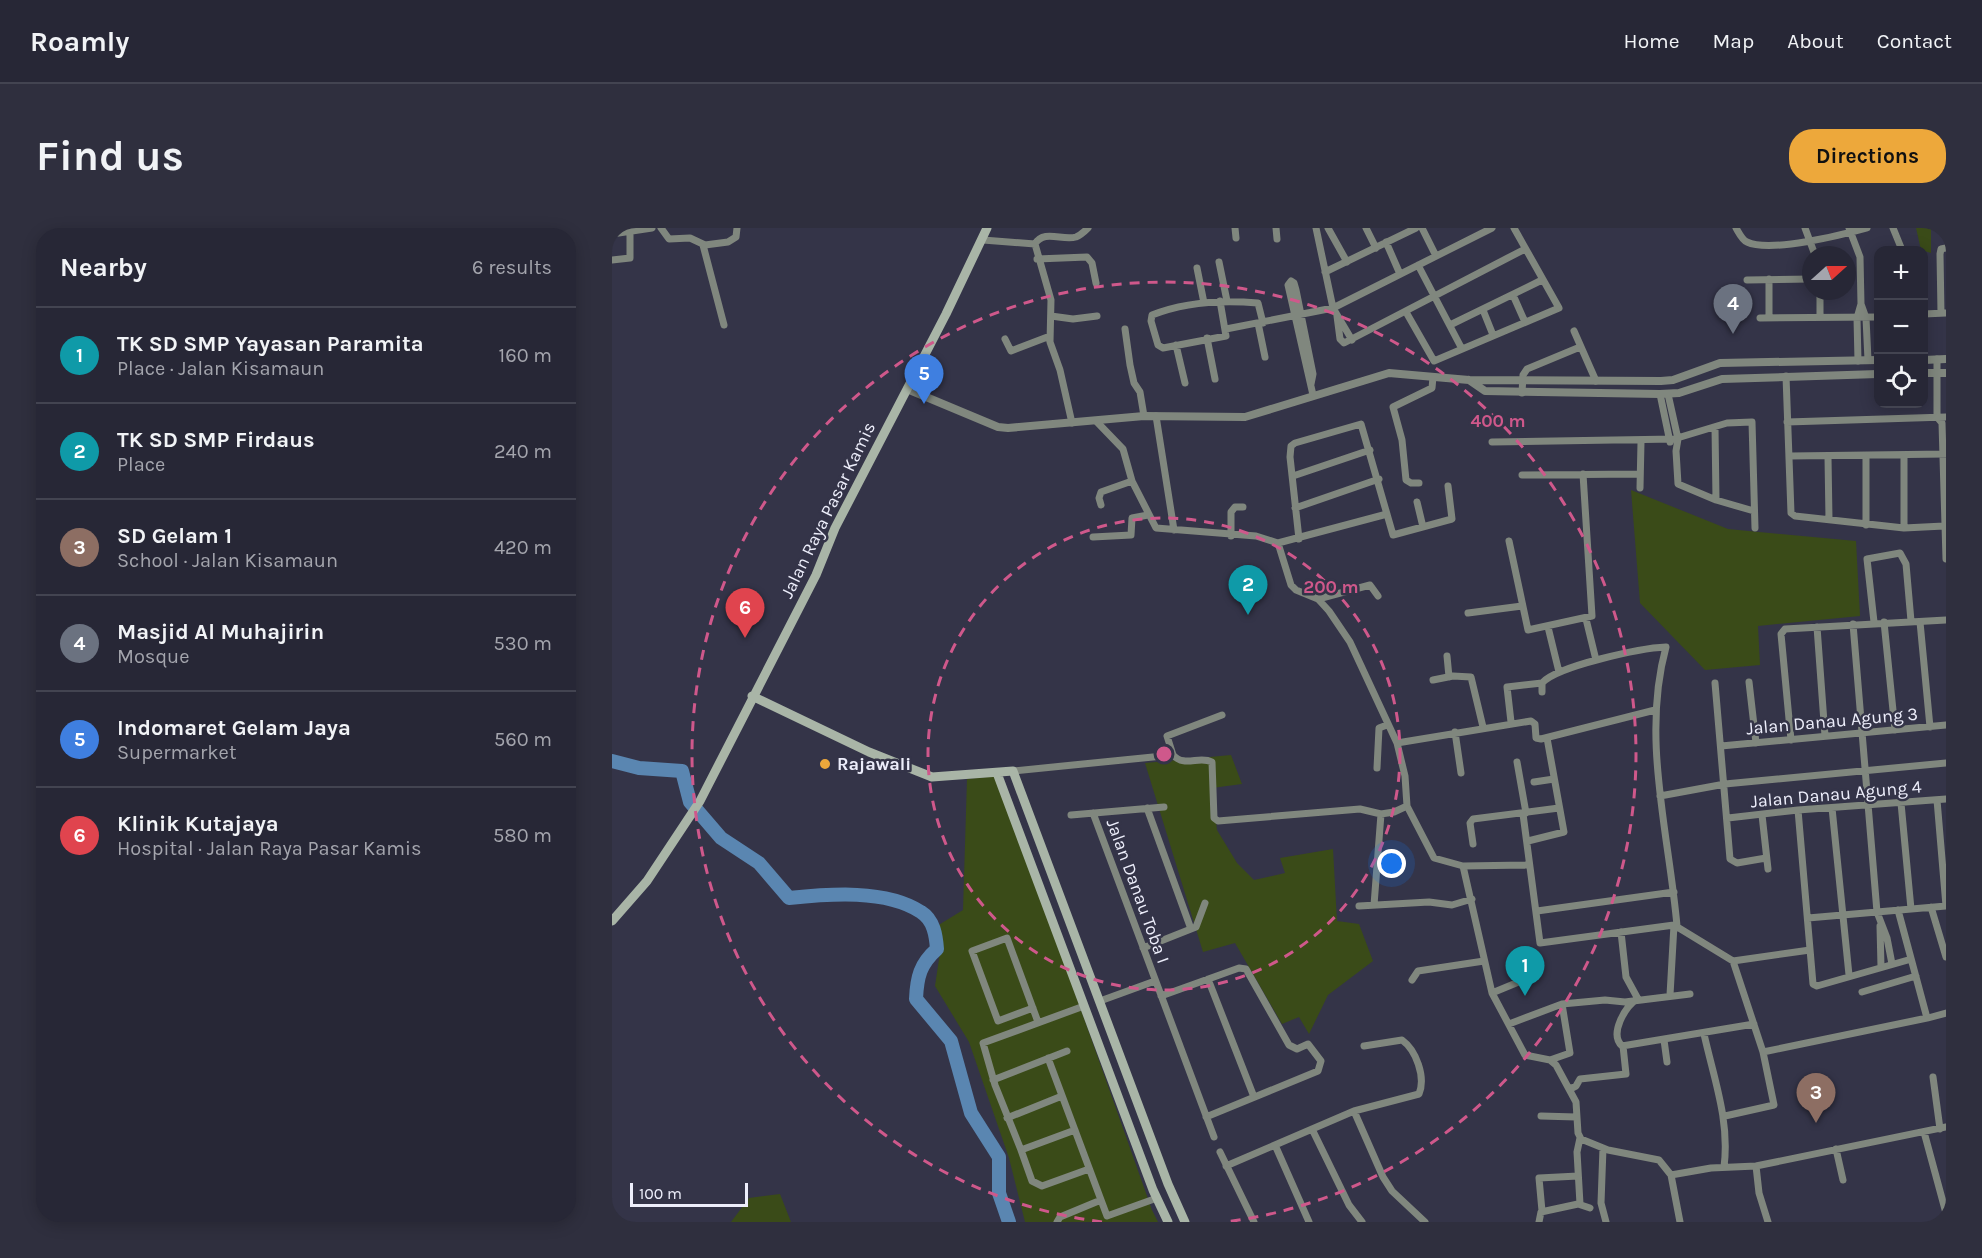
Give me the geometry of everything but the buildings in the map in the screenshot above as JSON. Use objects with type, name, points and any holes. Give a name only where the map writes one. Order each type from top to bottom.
[{"type":"main road","name":"Jalan Raya Pasar Kamis","points":[[612,921],[647,881],[700,801],[752,696],[778,651],[833,532],[908,389],[987,228]]},
{"type":"main road","points":[[752,696],[868,752],[932,777],[1013,771],[1168,1184],[1185,1222]]},
{"type":"main road","points":[[997,773],[1168,1222]]},
{"type":"main road","points":[[1079,991],[1094,986]]},
{"type":"street","points":[[661,228],[669,239],[690,238],[703,245],[732,240],[736,237],[737,228]]},
{"type":"street","points":[[1072,423],[1050,336],[1050,294],[1037,260],[1035,244],[1039,238],[1047,236],[1076,237],[1088,228]]},
{"type":"street","points":[[1234,228],[1236,238]]},
{"type":"street","points":[[1276,228],[1277,239]]},
{"type":"street","points":[[1316,228],[1333,309],[1352,340],[1525,249]]},
{"type":"street","points":[[1328,228],[1347,262]]},
{"type":"street","points":[[1366,228],[1376,248]]},
{"type":"street","points":[[1325,272],[1376,248],[1405,230],[1416,228]]},
{"type":"street","points":[[1422,228],[1436,256]]},
{"type":"street","points":[[1226,329],[1333,309],[1492,228]]},
{"type":"street","points":[[1406,312],[1432,360],[1559,308],[1514,228]]},
{"type":"street","points":[[1736,228],[1744,241],[1755,245],[1810,242],[1850,230],[1867,228]]},
{"type":"street","points":[[1805,228],[1812,246]]},
{"type":"street","points":[[1893,228],[1900,246]]},
{"type":"street","points":[[612,234],[647,229]]},
{"type":"street","points":[[1850,230],[1860,257],[1862,304],[1866,318],[1863,374]]},
{"type":"street","points":[[612,260],[630,258],[630,232]]},
{"type":"street","points":[[982,240],[1035,244]]},
{"type":"street","points":[[1386,242],[1400,274]]},
{"type":"street","points":[[703,245],[724,325]]},
{"type":"street","points":[[1928,314],[1943,313],[1940,254],[1941,249],[1946,248]]},
{"type":"street","points":[[1037,260],[1088,258],[1096,283]]},
{"type":"street","points":[[1219,262],[1223,301],[1226,329],[1225,337],[1207,338],[1163,348],[1158,345],[1151,318],[1156,314],[1204,303],[1223,301],[1258,303],[1265,357]]},
{"type":"street","points":[[1418,265],[1462,349]]},
{"type":"street","points":[[1197,268],[1204,303]]},
{"type":"street","points":[[1769,279],[1769,318]]},
{"type":"street","points":[[1747,280],[1802,279]]},
{"type":"street","points":[[1450,325],[1542,280]]},
{"type":"street","points":[[1513,295],[1525,322]]},
{"type":"street","points":[[1820,300],[1820,317]]},
{"type":"street","points":[[1862,304],[1857,318],[1863,360]]},
{"type":"street","points":[[1483,310],[1493,335]]},
{"type":"street","points":[[1298,315],[1313,395]]},
{"type":"street","points":[[1051,316],[1073,319],[1097,316]]},
{"type":"street","points":[[1760,318],[1874,317]]},
{"type":"street","points":[[1125,330],[1130,365],[1134,383],[1140,392],[1144,416]]},
{"type":"street","points":[[1574,331],[1593,381],[1590,394]]},
{"type":"street","points":[[1005,339],[1011,351],[1050,336]]},
{"type":"street","points":[[1207,338],[1215,379]]},
{"type":"street","points":[[1176,345],[1185,383]]},
{"type":"street","points":[[1522,393],[1522,379],[1527,369],[1580,347]]},
{"type":"street","points":[[1928,360],[1943,359],[1946,559]]},
{"type":"street","points":[[908,389],[1001,428],[1098,422],[1144,416],[1245,417],[1389,373],[1469,380],[1667,381],[1720,363],[1874,360]]},
{"type":"street","points":[[1720,363],[1722,379]]},
{"type":"street","points":[[1469,380],[1485,392],[1664,394],[1722,379],[1874,374]]},
{"type":"street","points":[[1786,376],[1791,513],[1795,516],[1866,525],[1904,528],[1944,526]]},
{"type":"street","points":[[1419,483],[1409,483],[1406,480],[1402,440],[1394,407],[1432,388],[1433,377]]},
{"type":"street","points":[[1539,379],[1540,393]]},
{"type":"street","points":[[1664,394],[1678,439],[1676,451],[1678,484],[1716,500],[1754,511]]},
{"type":"street","points":[[1664,394],[1668,440],[1676,451]]},
{"type":"street","points":[[1156,416],[1174,530]]},
{"type":"street","points":[[1787,422],[1943,418]]},
{"type":"street","points":[[1098,422],[1122,449],[1132,482],[1156,528],[1262,537],[1278,543],[1387,514]]},
{"type":"street","points":[[1492,442],[1668,440],[1732,422],[1752,422],[1755,528]]},
{"type":"street","points":[[1299,539],[1290,448],[1295,443],[1359,423],[1370,450],[1394,535],[1453,518],[1448,486]]},
{"type":"street","points":[[1715,428],[1716,500]]},
{"type":"street","points":[[1640,488],[1641,442]]},
{"type":"street","points":[[1293,476],[1370,450]]},
{"type":"street","points":[[1790,456],[1828,458],[1943,454]]},
{"type":"street","points":[[1904,456],[1904,528]]},
{"type":"street","points":[[1866,457],[1866,525]]},
{"type":"street","points":[[1828,458],[1829,519]]},
{"type":"street","points":[[1509,542],[1527,630],[1586,619],[1594,612],[1583,474]]},
{"type":"street","points":[[1522,476],[1640,474]]},
{"type":"street","points":[[1295,508],[1379,479]]},
{"type":"street","points":[[1101,505],[1100,493],[1132,482]]},
{"type":"street","points":[[1417,502],[1423,527]]},
{"type":"street","points":[[1231,536],[1232,510],[1243,507]]},
{"type":"street","points":[[1093,537],[1131,536],[1132,518],[1148,515]]},
{"type":"street","points":[[1278,543],[1291,585],[1296,590],[1317,599],[1329,610],[1350,642],[1397,743],[1405,776],[1407,806],[1434,858],[1462,866],[1529,865]]},
{"type":"street","points":[[1874,622],[1867,559],[1900,553],[1906,564],[1911,621]]},
{"type":"street","points":[[1317,599],[1370,585],[1378,596]]},
{"type":"street","points":[[1468,613],[1522,606]]},
{"type":"street","points":[[1586,619],[1596,660]]},
{"type":"street","points":[[1791,740],[1781,634],[1788,627],[1946,620]]},
{"type":"street","points":[[1884,622],[1895,730]]},
{"type":"street","points":[[1920,622],[1930,727]]},
{"type":"street","points":[[1853,624],[1877,912],[1887,938],[1892,964]]},
{"type":"street","points":[[1548,627],[1559,672]]},
{"type":"street","points":[[1817,627],[1825,736]]},
{"type":"street","points":[[1511,722],[1507,687],[1542,683],[1550,675],[1596,660],[1666,647],[1655,710],[1659,796],[1674,892],[1675,925],[1670,995]]},
{"type":"street","points":[[1447,656],[1449,677]]},
{"type":"street","points":[[1432,680],[1467,675],[1471,678],[1483,727]]},
{"type":"street","points":[[1715,682],[1732,862],[1766,858]]},
{"type":"street","points":[[1749,682],[1756,743]]},
{"type":"street","points":[[1542,683],[1542,692]]},
{"type":"street","points":[[1397,743],[1511,722],[1533,721],[1536,738],[1547,738],[1655,710]]},
{"type":"street","points":[[1222,715],[1167,736],[1173,755],[1183,762],[1206,760],[1212,762],[1214,818],[1218,821],[1360,809],[1381,814],[1394,812],[1407,806]]},
{"type":"street","points":[[1377,768],[1379,728],[1388,725]]},
{"type":"street","name":"Jalan Danau Agung 3","points":[[1721,746],[1946,725]]},
{"type":"street","points":[[1455,732],[1461,773]]},
{"type":"street","points":[[1528,841],[1562,834],[1547,738]]},
{"type":"street","points":[[1013,771],[1173,755]]},
{"type":"street","points":[[1517,762],[1540,943],[1675,925],[1733,962],[1763,1052],[1774,1105],[1725,1116]]},
{"type":"street","points":[[1659,796],[1725,783],[1946,764]]},
{"type":"street","points":[[1534,782],[1554,779]]},
{"type":"street","name":"Jalan Danau Agung 4","points":[[1728,818],[1798,810],[1946,799]]},
{"type":"street","points":[[1808,918],[1946,906],[1937,800]]},
{"type":"street","points":[[1901,803],[1911,909]]},
{"type":"street","points":[[1071,814],[1164,807]]},
{"type":"street","points":[[1147,808],[1191,929]]},
{"type":"street","points":[[1473,844],[1470,823],[1473,819],[1559,808]]},
{"type":"street","points":[[1832,808],[1849,975]]},
{"type":"street","points":[[1798,810],[1815,985],[1908,960]]},
{"type":"street","name":"Jalan Danau Toba I","points":[[1093,813],[1214,1137]]},
{"type":"street","points":[[1374,905],[1381,814]]},
{"type":"street","points":[[1762,815],[1768,869]]},
{"type":"street","points":[[1462,866],[1472,899],[1492,993],[1526,1055],[1550,1060],[1556,1065],[1576,1101],[1580,1138],[1577,1152],[1580,1204]]},
{"type":"street","points":[[1537,911],[1674,892]]},
{"type":"street","points":[[1359,906],[1436,902],[1452,905],[1472,899]]},
{"type":"street","points":[[1143,948],[1196,927],[1205,903]]},
{"type":"street","points":[[1931,907],[1946,957]]},
{"type":"street","points":[[1898,910],[1928,1017]]},
{"type":"street","points":[[1880,923],[1881,967]]},
{"type":"street","points":[[1621,933],[1626,977],[1637,999]]},
{"type":"street","points":[[1033,1008],[998,1021],[972,951],[1007,938],[1033,1008],[1038,1022]]},
{"type":"street","points":[[1733,962],[1810,950]]},
{"type":"street","points":[[1412,980],[1418,971],[1484,961]]},
{"type":"street","points":[[1161,996],[1243,968],[1247,970],[1289,1045],[1297,1049],[1308,1044],[1322,1065],[1318,1071],[1206,1117]]},
{"type":"street","points":[[1862,992],[1916,976]]},
{"type":"street","points":[[1208,979],[1254,1097]]},
{"type":"street","points":[[1100,1001],[1155,981]]},
{"type":"street","points":[[1492,993],[1521,981]]},
{"type":"street","points":[[1509,1024],[1562,1004],[1587,1000],[1625,1002],[1690,994]]},
{"type":"street","points":[[1637,999],[1627,1005],[1622,1017],[1618,1043],[1623,1046],[1754,1024]]},
{"type":"street","points":[[1550,1060],[1570,1052],[1562,1004]]},
{"type":"street","points":[[1084,1006],[982,1043],[993,1080],[1032,1181],[1038,1185],[1089,1168]]},
{"type":"street","points":[[1763,1052],[1946,1013]]},
{"type":"street","points":[[1704,1034],[1725,1116],[1727,1144],[1724,1167]]},
{"type":"street","points":[[1226,1166],[1354,1111],[1407,1099],[1419,1094],[1421,1088],[1415,1052],[1410,1045],[1402,1040],[1364,1047]]},
{"type":"street","points":[[1664,1040],[1667,1062]]},
{"type":"street","points":[[1570,1089],[1576,1086],[1580,1079],[1626,1074],[1623,1046]]},
{"type":"street","points":[[993,1080],[1067,1051]]},
{"type":"street","points":[[1048,1058],[1108,1219],[1157,1198]]},
{"type":"street","points":[[1671,1175],[1724,1167],[1756,1166],[1943,1128],[1933,1077]]},
{"type":"street","points":[[1007,1118],[1062,1096]]},
{"type":"street","points":[[1354,1111],[1383,1177],[1392,1191],[1425,1222]]},
{"type":"street","points":[[1541,1116],[1576,1117]]},
{"type":"street","points":[[1312,1129],[1349,1205],[1362,1222]]},
{"type":"street","points":[[1021,1150],[1075,1130]]},
{"type":"street","points":[[1924,1132],[1946,1213]]},
{"type":"street","points":[[1580,1138],[1603,1148],[1659,1160],[1671,1175],[1680,1222]]},
{"type":"street","points":[[1275,1145],[1309,1222]]},
{"type":"street","points":[[1603,1148],[1601,1203],[1606,1222]]},
{"type":"street","points":[[1836,1149],[1843,1180]]},
{"type":"street","points":[[1221,1152],[1254,1222]]},
{"type":"street","points":[[1756,1166],[1759,1194],[1768,1222]]},
{"type":"street","points":[[1539,1222],[1539,1214],[1542,1212],[1539,1178],[1578,1176]]},
{"type":"street","points":[[1058,1222],[1060,1216],[1101,1200]]},
{"type":"street","points":[[1542,1212],[1580,1204],[1590,1208]]},
{"type":"green space","points":[[1916,228],[1931,228],[1931,253],[1928,252],[1928,246],[1920,246]]},
{"type":"green space","points":[[1631,490],[1728,529],[1856,541],[1860,616],[1758,626],[1760,665],[1705,670],[1640,603]]},
{"type":"green space","points":[[1231,755],[1242,784],[1212,788],[1217,830],[1237,863],[1254,880],[1285,873],[1280,858],[1333,849],[1337,921],[1359,924],[1373,961],[1328,995],[1309,1034],[1299,1017],[1282,1024],[1235,943],[1203,952],[1145,763]]},
{"type":"green space","points":[[998,776],[1158,1222],[1025,1222],[1009,1158],[969,1042],[935,986],[942,939],[937,926],[963,910],[967,779]]},
{"type":"green space","points":[[780,1194],[791,1222],[731,1222],[749,1198]]},
{"type":"waterway","points":[[612,761],[639,768],[682,771],[690,802],[721,838],[759,863],[789,898],[822,895],[874,896],[907,905],[929,919],[935,934],[937,949],[920,971],[916,999],[951,1041],[971,1113],[999,1157],[999,1193],[1009,1222]]},
{"type":"place","name":"Masjid Al Muhajirin","points":[[1733,334]]},
{"type":"place","name":"Indomaret Gelam Jaya","points":[[924,404]]},
{"type":"place","name":"TK SD SMP Firdaus","points":[[1248,615]]},
{"type":"place","name":"Klinik Kutajaya","points":[[745,638]]},
{"type":"place","name":"Rajawali","points":[[825,764]]},
{"type":"place","name":"TK SD SMP Yayasan Paramita","points":[[1525,996]]},
{"type":"place","name":"SD Gelam 1","points":[[1816,1123]]}]
